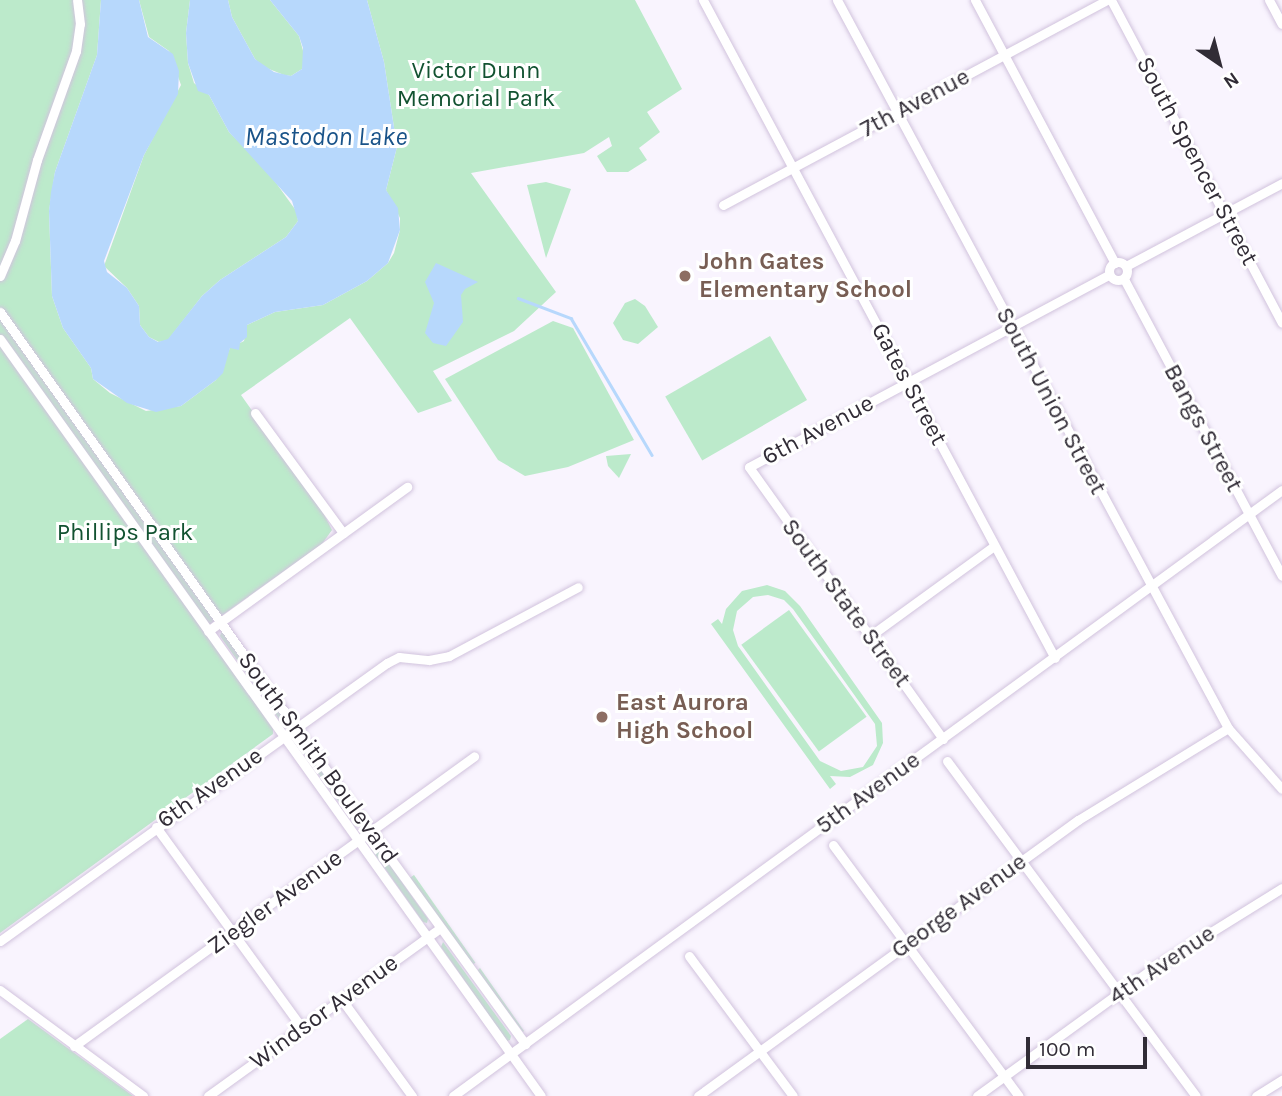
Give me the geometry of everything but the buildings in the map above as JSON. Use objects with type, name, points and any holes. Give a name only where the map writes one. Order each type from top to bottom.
[{"type":"street","points":[[0,276],[15,241],[37,160],[76,51],[80,24],[78,0]]},
{"type":"street","name":"Gates Street","points":[[703,0],[1055,658]]},
{"type":"street","name":"South Union Street","points":[[838,0],[1228,728],[1282,789]]},
{"type":"street","points":[[975,0],[1115,263],[1126,266],[1282,183]]},
{"type":"street","name":"7th Avenue","points":[[723,205],[1109,0]]},
{"type":"street","name":"South Spencer Street","points":[[1109,0],[1282,323]]},
{"type":"street","points":[[1269,0],[1282,24]]},
{"type":"street","points":[[1115,263],[1110,275],[1117,280],[1124,279],[1126,266]]},
{"type":"street","name":"6th Avenue","points":[[749,467],[1110,275]]},
{"type":"street","name":"Bangs Street","points":[[1124,279],[1282,576]]},
{"type":"street","name":"South Smith Boulevard","points":[[0,312],[295,727],[525,1044]]},
{"type":"street","name":"South Smith Boulevard","points":[[0,339],[541,1096]]},
{"type":"street","points":[[255,413],[343,533]]},
{"type":"street","name":"South State Street","points":[[749,467],[943,739]]},
{"type":"street","points":[[100,480],[114,471]]},
{"type":"street","points":[[208,631],[407,486]]},
{"type":"street","name":"5th Avenue","points":[[453,1096],[1282,490]]},
{"type":"street","points":[[870,636],[994,546]]},
{"type":"street","name":"6th Avenue","points":[[0,940],[282,736],[398,657],[429,660],[449,656],[578,587]]},
{"type":"street","name":"George Avenue","points":[[698,1096],[1095,809],[1228,728]]},
{"type":"street","name":"Ziegler Avenue","points":[[74,1046],[474,756]]},
{"type":"street","points":[[947,761],[1023,859],[1196,1096]]},
{"type":"street","points":[[156,827],[302,1028]]},
{"type":"street","points":[[833,845],[1019,1096]]},
{"type":"street","name":"4th Avenue","points":[[977,1096],[1170,956],[1282,888]]},
{"type":"street","name":"Windsor Avenue","points":[[208,1096],[440,928]]},
{"type":"street","points":[[690,956],[793,1096]]},
{"type":"street","points":[[0,990],[143,1096]]},
{"type":"street","points":[[342,1000],[412,1096]]},
{"type":"street","points":[[1256,1096],[1282,1080]]},
{"type":"green space","name":"Phillips Park","points":[[0,0],[101,0],[97,55],[55,172],[49,211],[52,296],[63,328],[91,368],[93,379],[110,393],[146,411],[181,406],[216,380],[230,348],[244,341],[247,325],[275,312],[323,305],[367,281],[388,263],[394,253],[400,218],[386,190],[397,147],[384,62],[367,0],[635,0],[682,89],[647,112],[660,132],[639,148],[647,160],[628,172],[607,172],[597,156],[612,146],[609,137],[584,153],[471,173],[556,292],[514,331],[433,371],[452,401],[418,413],[350,318],[241,395],[322,510],[332,530],[322,544],[203,629],[273,729],[273,734],[0,933]]},
{"type":"green space","points":[[139,0],[190,0],[186,33],[188,63],[194,83],[209,95],[229,132],[266,169],[297,212],[298,221],[286,237],[220,280],[202,296],[168,340],[159,342],[149,337],[140,325],[139,306],[127,288],[104,266],[144,155],[181,85],[169,51],[149,37]]},
{"type":"green space","points":[[228,0],[270,0],[299,36],[305,58],[302,69],[291,76],[284,75],[264,67],[255,59],[232,17]]},
{"type":"green space","points":[[546,182],[571,189],[546,258],[527,185]]},
{"type":"green space","points":[[635,299],[645,306],[658,327],[638,344],[623,340],[613,323],[625,303]]},
{"type":"green space","points":[[553,321],[573,328],[634,440],[568,467],[525,476],[498,460],[445,379]]},
{"type":"green space","points":[[770,336],[807,400],[702,461],[665,396]]},
{"type":"green space","points":[[631,454],[619,478],[608,466],[606,456]]},
{"type":"green space","points":[[767,585],[785,591],[800,606],[882,723],[883,743],[873,765],[850,777],[830,776],[836,784],[830,789],[711,624],[718,619],[722,624],[726,609],[742,591]],"holes":[[[768,595],[784,600],[875,724],[877,746],[863,767],[841,771],[820,761],[738,646],[733,630],[737,611],[753,597]]]},
{"type":"green space","points":[[789,610],[867,717],[819,751],[741,645]]},
{"type":"green space","points":[[222,631],[284,720],[279,719],[220,636]]},
{"type":"green space","points":[[299,740],[360,823],[357,827],[298,745]]},
{"type":"green space","points":[[375,844],[428,919],[427,923],[423,922],[371,849]]},
{"type":"green space","points":[[414,875],[475,963],[468,968],[407,880]]},
{"type":"green space","points":[[443,942],[511,1036],[510,1040],[507,1041],[441,947]]},
{"type":"green space","points":[[480,968],[524,1031],[523,1032],[477,971]]},
{"type":"green space","points":[[28,1019],[133,1096],[0,1096],[0,1039]]},
{"type":"water","name":"Mastodon Lake","points":[[101,0],[139,0],[148,37],[173,54],[179,71],[178,94],[144,155],[104,261],[107,272],[127,288],[139,306],[140,325],[149,337],[158,342],[168,339],[202,296],[220,280],[286,237],[298,221],[292,201],[229,132],[209,95],[198,91],[188,63],[186,33],[190,0],[228,0],[232,17],[255,59],[274,72],[291,76],[302,69],[303,48],[299,36],[270,0],[367,0],[384,62],[397,147],[386,190],[398,208],[400,230],[388,263],[367,281],[323,305],[275,312],[247,325],[247,337],[240,343],[239,350],[230,348],[223,373],[216,380],[181,406],[156,412],[127,403],[93,379],[91,368],[63,328],[52,296],[49,211],[51,192],[55,172],[97,55]]},
{"type":"water","points":[[436,263],[478,282],[465,289],[461,295],[463,322],[446,346],[433,343],[425,333],[434,303],[425,282]]},
{"type":"waterway","points":[[518,298],[571,318],[652,455]]},
{"type":"place","name":"John Gates Elementary School","points":[[685,276]]},
{"type":"place","name":"East Aurora High School","points":[[602,717]]},
{"type":"park label","name":"Victor Dunn Memorial Park","points":[[476,85]]}]
